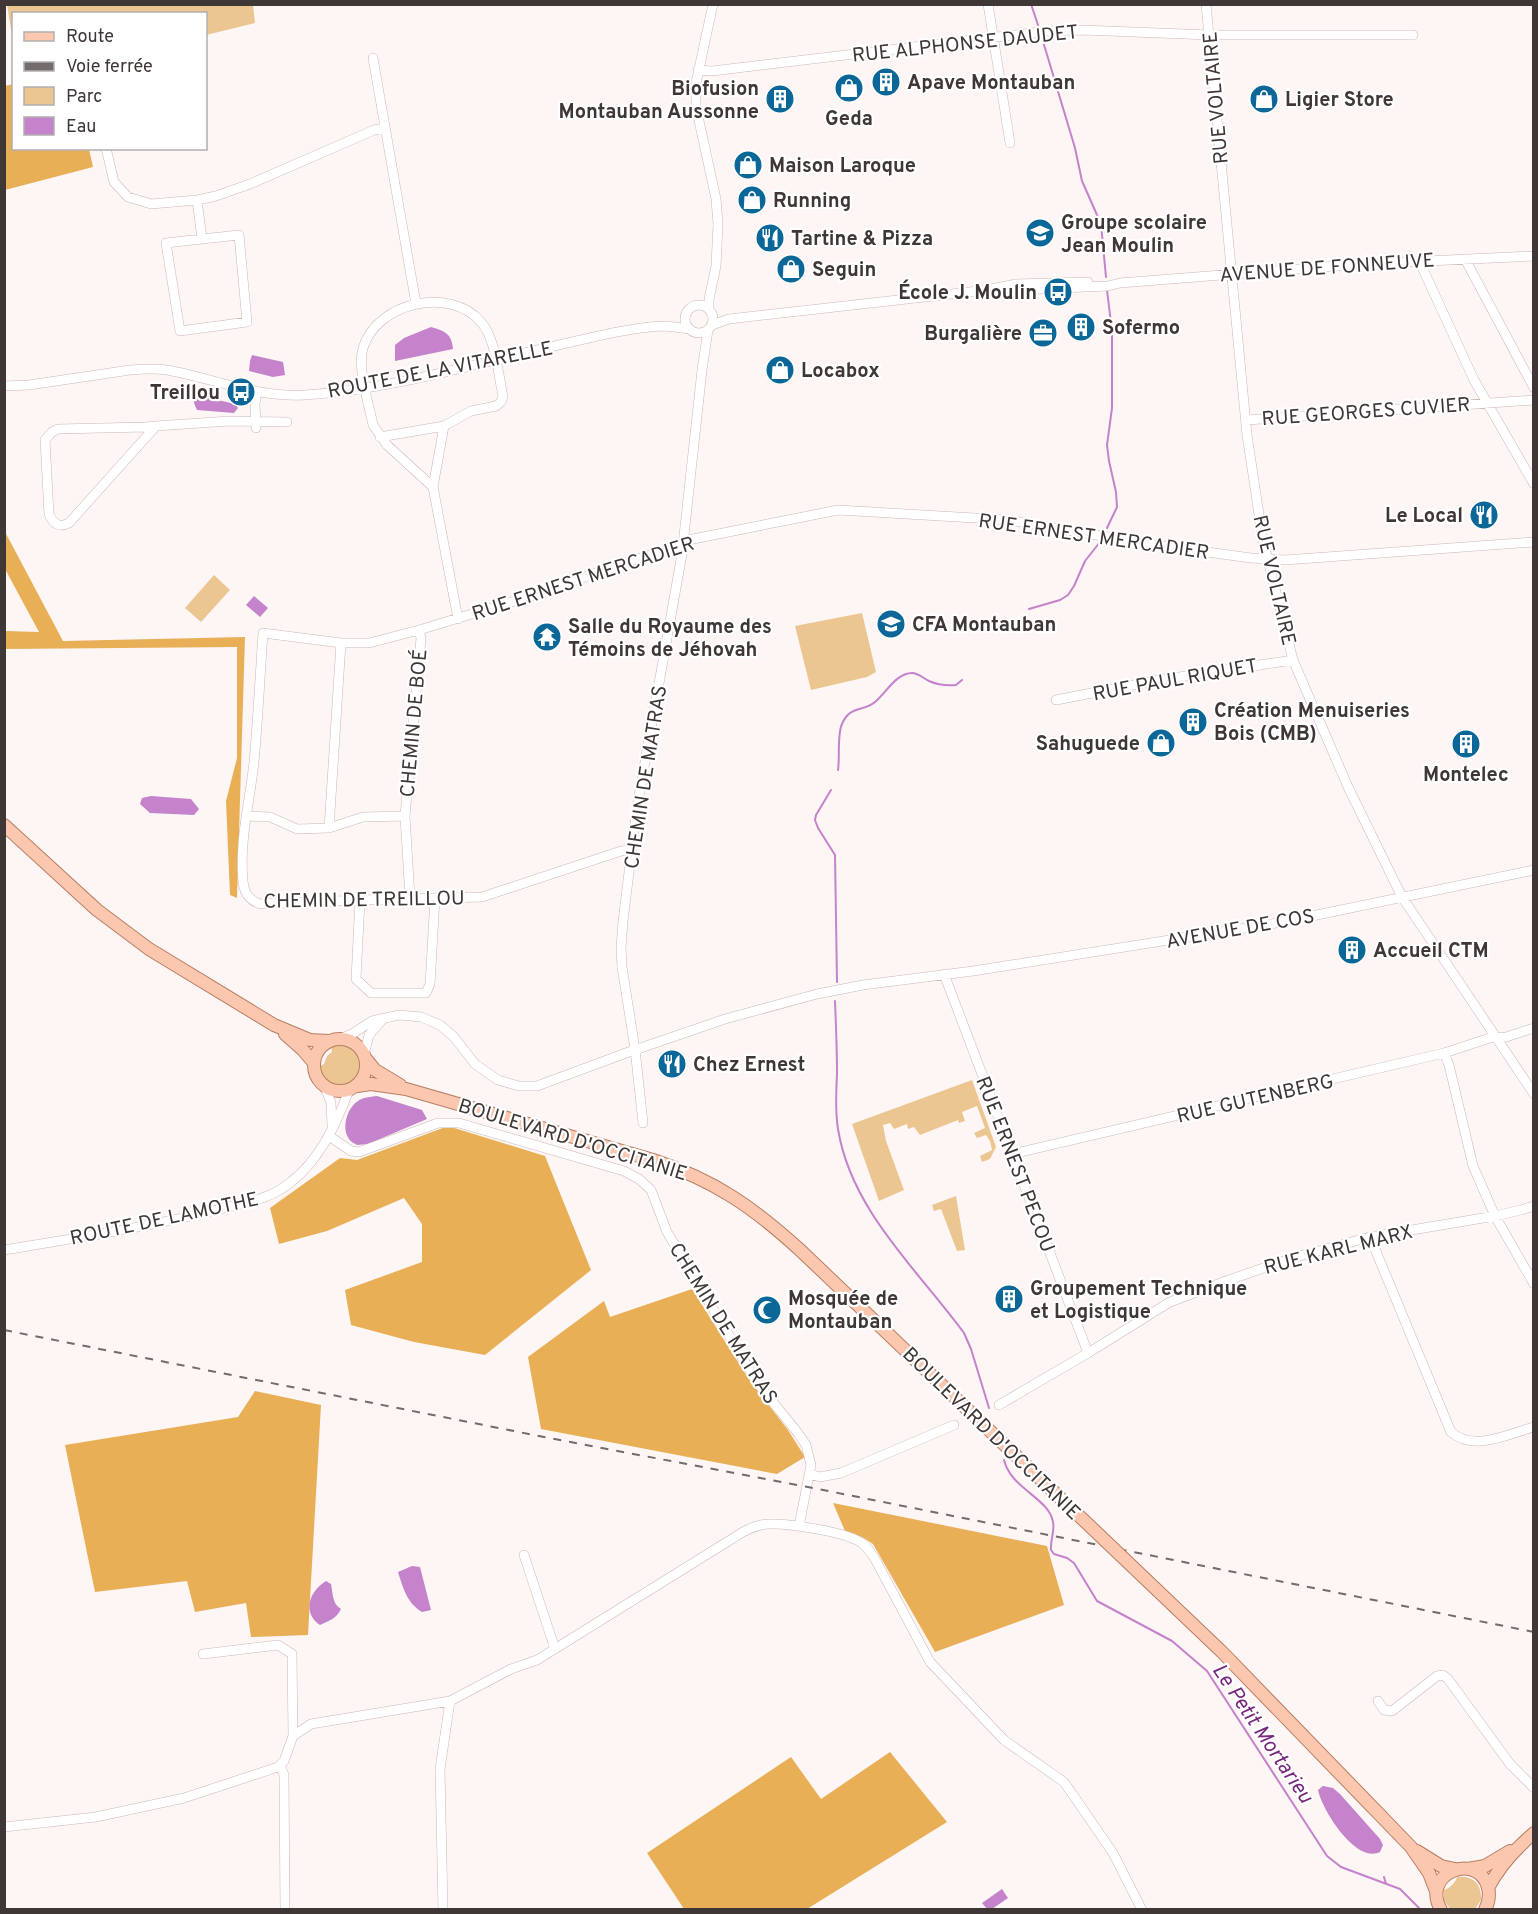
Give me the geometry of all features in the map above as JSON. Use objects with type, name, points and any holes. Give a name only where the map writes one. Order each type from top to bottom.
[{"type":"main road","points":[[4,825],[98,910],[177,966],[274,1025],[310,1040],[334,1040],[354,1043],[365,1057],[367,1065],[364,1077],[353,1088],[336,1091],[325,1087],[316,1077],[314,1064],[320,1048],[334,1040]]},
{"type":"main road","points":[[274,1025],[303,1050],[314,1064]]},
{"type":"main road","name":"BOULEVARD D'OCCITANIE","points":[[365,1057],[379,1073],[406,1089]]},
{"type":"main road","name":"BOULEVARD D'OCCITANIE","points":[[353,1088],[370,1084],[406,1089],[662,1163],[706,1181],[740,1200],[800,1250],[1222,1652],[1411,1847],[1429,1873],[1435,1899],[1441,1910]]},
{"type":"main road","points":[[1488,1888],[1497,1872],[1533,1833]]},
{"type":"main road","points":[[1435,1899],[1441,1880],[1450,1872],[1485,1866],[1521,1844]]},
{"type":"main road","name":"BOULEVARD D'OCCITANIE","points":[[1411,1847],[1440,1866],[1462,1869]]},
{"type":"main road","points":[[1462,1869],[1479,1874],[1488,1888],[1487,1908]]},
{"type":"street","points":[[711,288],[702,302],[686,313],[685,321],[691,331],[701,334],[710,328],[711,288],[716,266],[718,224],[716,199],[696,107],[698,70],[712,4]]},
{"type":"street","points":[[988,4],[1010,143]]},
{"type":"street","name":"RUE VOLTAIRE","points":[[1206,4],[1247,435],[1263,541],[1293,660],[1348,786],[1402,897],[1533,1094]]},
{"type":"street","name":"RUE ALPHONSE DAUDET","points":[[698,70],[712,71],[1048,31],[1082,30],[1210,35],[1413,34]]},
{"type":"street","points":[[373,58],[416,304]]},
{"type":"street","points":[[106,150],[114,182],[128,197],[151,204],[197,200],[249,184],[374,130],[384,128]]},
{"type":"street","points":[[197,200],[202,239]]},
{"type":"street","points":[[239,235],[247,322],[180,331],[166,243],[202,239],[239,235]]},
{"type":"street","name":"AVENUE DE FONNEUVE","points":[[710,328],[729,319],[987,290],[1016,284],[1120,283],[1421,260],[1533,256]]},
{"type":"street","points":[[1465,258],[1533,388]]},
{"type":"street","points":[[1421,260],[1422,267],[1485,402],[1533,484]]},
{"type":"street","points":[[380,437],[444,426],[471,411],[496,406],[501,402],[503,396],[489,335],[475,316],[455,306],[438,303],[416,304],[394,312],[374,329],[363,349],[362,365],[373,425],[380,437],[433,487]]},
{"type":"street","points":[[697,305],[710,312]]},
{"type":"street","name":"AVENUE DE FONNEUVE","points":[[710,312],[729,319]]},
{"type":"street","name":"ROUTE DE LA VITARELLE","points":[[4,386],[29,385],[147,369],[165,370],[258,391],[305,395],[431,375],[614,334],[662,326],[686,313]]},
{"type":"street","name":"ROUTE DE LA VITARELLE","points":[[662,326],[691,331]]},
{"type":"street","name":"CHEMIN DE MATRAS","points":[[643,1123],[621,948],[637,807],[682,554],[703,360],[710,328]]},
{"type":"street","name":"CHEMIN DE MATRAS","points":[[691,331],[700,348],[703,360]]},
{"type":"street","points":[[256,425],[255,404],[258,391]]},
{"type":"street","name":"RUE GEORGES CUVIER","points":[[1246,420],[1533,400]]},
{"type":"street","points":[[156,426],[69,523],[63,526],[57,525],[51,520],[45,440],[48,435],[58,429],[229,421],[256,425],[287,422]]},
{"type":"street","points":[[444,426],[433,487],[458,619]]},
{"type":"street","name":"RUE ERNEST MERCADIER","points":[[263,633],[341,643],[369,644],[458,619],[586,578],[627,562],[678,547],[688,540],[838,510],[1009,520],[1155,545],[1284,560],[1533,542]]},
{"type":"street","name":"CHEMIN DE BOÉ","points":[[410,898],[405,816],[421,638],[419,630]]},
{"type":"street","name":"CHEMIN DE TREILLOU","points":[[263,633],[254,763],[243,836],[243,881],[246,895],[252,901],[260,904],[482,897],[621,851],[632,850]]},
{"type":"street","points":[[329,828],[341,643]]},
{"type":"street","name":"RUE PAUL RIQUET","points":[[1056,700],[1159,680],[1293,660]]},
{"type":"street","name":"CHEMIN DE BOÉ","points":[[246,816],[270,817],[297,829],[329,828],[363,817],[405,816]]},
{"type":"street","name":"AVENUE DE COS","points":[[635,1050],[725,1019],[817,994],[863,985],[1271,924],[1533,870]]},
{"type":"street","points":[[360,900],[356,980],[371,993],[415,994],[426,993],[430,984],[435,898]]},
{"type":"street","name":"RUE ERNEST PECOU","points":[[944,974],[1088,1353]]},
{"type":"street","points":[[334,1040],[352,1034],[372,1021],[399,1015],[431,1020],[454,1037],[475,1064],[498,1080],[519,1086],[537,1086],[635,1050]]},
{"type":"street","points":[[365,1057],[369,1035],[382,1020]]},
{"type":"street","name":"RUE GUTENBERG","points":[[1012,1154],[1444,1053],[1490,1038],[1506,1037],[1533,1028]]},
{"type":"street","points":[[1444,1053],[1449,1065],[1473,1166],[1495,1216],[1533,1284]]},
{"type":"street","points":[[325,1087],[332,1110],[330,1133]]},
{"type":"street","name":"ROUTE DE LAMOTHE","points":[[4,1250],[140,1227],[271,1195],[291,1183],[318,1154],[353,1088]]},
{"type":"street","name":"CHEMIN DE MATRAS","points":[[330,1133],[351,1151],[359,1152],[427,1126],[448,1122],[459,1123],[624,1171],[639,1179],[651,1190],[667,1232],[758,1384],[806,1445],[810,1456],[810,1474],[799,1526]]},
{"type":"street","name":"RUE KARL MARX","points":[[999,1404],[1170,1302],[1292,1258],[1370,1237],[1495,1216],[1533,1206]]},
{"type":"street","points":[[1370,1237],[1451,1432],[1460,1440],[1477,1443],[1533,1427]]},
{"type":"street","points":[[810,1474],[820,1476],[841,1473],[954,1425]]},
{"type":"street","points":[[293,1736],[311,1724],[450,1701],[511,1669],[537,1660],[743,1532],[755,1526],[769,1524],[799,1526],[850,1537],[863,1544],[875,1559],[930,1662],[1004,1740],[1064,1782],[1113,1853],[1142,1910]]},
{"type":"street","points":[[524,1555],[555,1649]]},
{"type":"street","points":[[4,1827],[96,1817],[184,1798],[280,1765],[284,1761],[293,1736],[292,1654],[278,1645],[203,1654]]},
{"type":"street","points":[[1378,1701],[1384,1710],[1392,1712],[1437,1676],[1443,1675],[1448,1678],[1510,1764],[1533,1788]]},
{"type":"street","points":[[443,1910],[440,1769],[450,1701]]},
{"type":"street","points":[[280,1765],[284,1775],[285,1910]]},
{"type":"green space","points":[[7,5],[253,5],[255,23],[207,35],[207,12],[12,12],[12,35]]},
{"type":"green space","points":[[214,575],[230,590],[201,622],[185,608]]},
{"type":"green space","points":[[862,613],[876,672],[867,677],[811,690],[795,626]]},
{"type":"green space","points":[[340,1045],[351,1048],[357,1054],[360,1062],[356,1078],[342,1086],[328,1081],[322,1074],[320,1066],[332,1052],[331,1047]]},
{"type":"green space","points":[[972,1080],[996,1147],[990,1159],[982,1162],[980,1156],[992,1150],[990,1141],[986,1135],[977,1138],[974,1133],[985,1128],[977,1106],[962,1112],[965,1121],[959,1123],[958,1120],[920,1135],[914,1127],[908,1129],[907,1124],[894,1129],[890,1123],[883,1125],[886,1141],[904,1190],[879,1201],[852,1124]]},
{"type":"green space","points":[[956,1196],[965,1250],[957,1251],[941,1209],[934,1211],[932,1205]]},
{"type":"green space","points":[[1457,1877],[1472,1879],[1478,1885],[1481,1900],[1475,1909],[1450,1909],[1444,1900],[1444,1890],[1452,1885]]},
{"type":"shaded area","points":[[12,84],[12,150],[89,150],[93,167],[5,190],[5,86]]},
{"type":"shaded area","points":[[4,530],[63,641],[245,637],[237,898],[230,895],[226,801],[237,758],[237,647],[5,649],[5,631],[39,632],[5,569]]},
{"type":"shaded area","points":[[448,1126],[545,1156],[591,1270],[485,1355],[414,1342],[351,1325],[345,1290],[422,1262],[422,1224],[404,1198],[327,1231],[279,1244],[270,1208],[340,1158],[357,1160]]},
{"type":"shaded area","points":[[692,1289],[750,1381],[788,1430],[805,1457],[777,1474],[541,1429],[528,1357],[604,1301],[610,1317]]},
{"type":"shaded area","points":[[255,1391],[321,1405],[308,1635],[251,1637],[246,1603],[195,1612],[187,1581],[95,1592],[65,1445],[238,1417]]},
{"type":"shaded area","points":[[833,1503],[1047,1546],[1064,1605],[935,1652],[873,1544],[845,1531]]},
{"type":"shaded area","points":[[890,1752],[947,1822],[807,1909],[684,1909],[647,1853],[791,1757],[821,1799]]},
{"type":"water","points":[[431,327],[447,334],[453,349],[395,361],[395,345],[404,338]]},
{"type":"water","points":[[252,355],[283,362],[285,375],[273,377],[249,371]]},
{"type":"water","points":[[201,396],[235,404],[238,408],[234,413],[197,410],[194,398]]},
{"type":"water","points":[[254,596],[268,608],[260,617],[246,605]]},
{"type":"water","points":[[151,796],[191,799],[199,809],[194,815],[150,813],[140,804],[142,798]]},
{"type":"water","points":[[377,1096],[422,1110],[427,1119],[368,1144],[357,1145],[350,1140],[345,1129],[348,1113],[360,1100]]},
{"type":"water","points":[[412,1566],[420,1567],[431,1610],[422,1612],[409,1600],[404,1589],[398,1572]]},
{"type":"water","points":[[326,1581],[331,1584],[334,1601],[341,1609],[330,1621],[320,1625],[311,1614],[310,1602],[315,1590]]},
{"type":"water","points":[[1323,1786],[1333,1788],[1340,1794],[1380,1839],[1383,1845],[1380,1852],[1371,1854],[1361,1850],[1342,1833],[1333,1822],[1321,1799],[1318,1790]]},
{"type":"water","points":[[1002,1889],[1008,1898],[992,1909],[987,1909],[982,1903]]},
{"type":"waterway","name":"Le Petit Mortarieu","points":[[1031,4],[1038,25]]},
{"type":"waterway","name":"Le Petit Mortarieu","points":[[1042,38],[1075,148],[1082,181],[1101,224],[1106,277]]},
{"type":"waterway","name":"Le Petit Mortarieu","points":[[1107,290],[1112,331],[1112,408],[1107,445],[1117,507],[1107,528]]},
{"type":"waterway","name":"Le Petit Mortarieu","points":[[1029,609],[1060,600],[1068,595],[1085,561],[1100,542]]},
{"type":"waterway","name":"Le Petit Mortarieu","points":[[838,770],[840,728],[845,718],[853,711],[875,702],[901,676],[912,673],[942,685],[956,685],[962,680]]},
{"type":"waterway","name":"Le Petit Mortarieu","points":[[831,790],[815,820],[835,855],[837,982]]},
{"type":"waterway","name":"Le Petit Mortarieu","points":[[835,1001],[836,1115],[845,1158],[871,1212],[907,1262],[964,1333],[989,1408]]},
{"type":"waterway","name":"Le Petit Mortarieu","points":[[1004,1460],[1014,1479],[1038,1499],[1050,1514],[1053,1522],[1051,1550],[1054,1554],[1074,1563],[1097,1601],[1172,1641],[1207,1671],[1327,1856],[1341,1867],[1400,1889],[1421,1910]]},
{"type":"waterway","name":"Le Petit Mortarieu","points":[[1384,1877],[1386,1884]]},
{"type":"railway","points":[[4,1330],[1534,1632]]},
{"type":"place","name":"Apave Montauban","points":[[886,82]]},
{"type":"place","name":"Geda","points":[[849,88]]},
{"type":"place","name":"Biofusion Montauban Aussonne","points":[[780,99]]},
{"type":"place","name":"Ligier Store","points":[[1264,99]]},
{"type":"place","name":"Maison Laroque","points":[[748,165]]},
{"type":"place","name":"Running","points":[[752,200]]},
{"type":"place","name":"Groupe scolaire Jean Moulin","points":[[1040,233]]},
{"type":"place","name":"Tartine & Pizza","points":[[770,238]]},
{"type":"place","name":"Seguin","points":[[791,269]]},
{"type":"place","name":"École J. Moulin","points":[[1058,292]]},
{"type":"place","name":"Sofermo","points":[[1081,327]]},
{"type":"place","name":"Burgalière","points":[[1043,333]]},
{"type":"place","name":"Locabox","points":[[780,370]]},
{"type":"place","name":"Treillou","points":[[241,392]]},
{"type":"place","name":"Le Local","points":[[1484,515]]},
{"type":"place","name":"CFA Montauban","points":[[891,624]]},
{"type":"place","name":"Salle du Royaume des Témoins de Jéhovah","points":[[547,637]]},
{"type":"place","name":"Création Menuiseries Bois (CMB)","points":[[1193,722]]},
{"type":"place","name":"Sahuguede","points":[[1161,743]]},
{"type":"place","name":"Montelec","points":[[1466,744]]},
{"type":"place","name":"Accueil CTM","points":[[1352,950]]},
{"type":"place","name":"Chez Ernest","points":[[672,1064]]},
{"type":"place","name":"Groupement Technique et Logistique","points":[[1009,1299]]},
{"type":"place","name":"Mosquée de Montauban","points":[[767,1310]]}]
